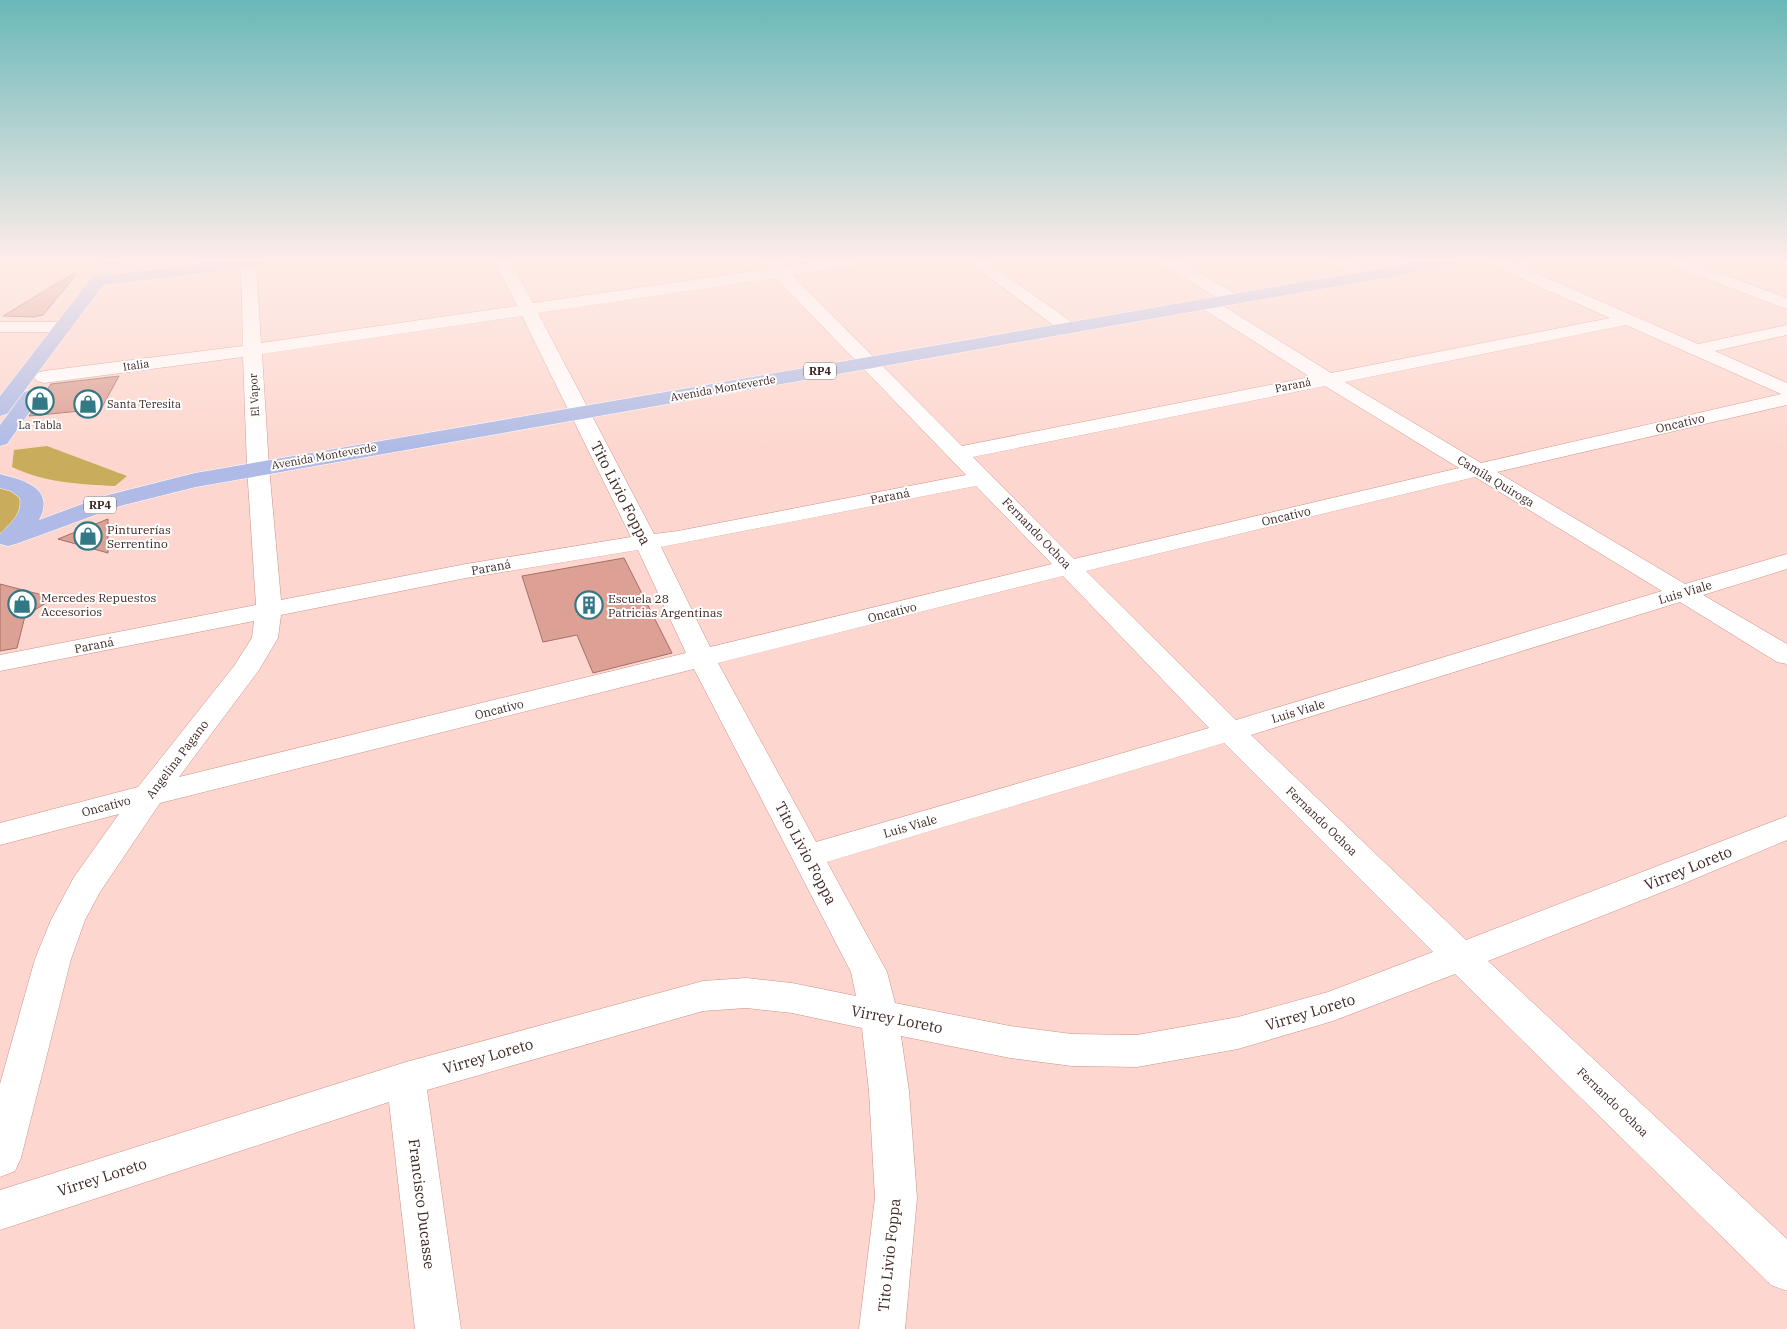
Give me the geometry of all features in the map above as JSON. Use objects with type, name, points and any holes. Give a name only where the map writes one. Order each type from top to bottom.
[{"type":"main road","points":[[0,410],[66,324]]},
{"type":"main road","points":[[0,440],[44,377],[77,324]]},
{"type":"main road","name":"Avenida Monteverde","points":[[4,541],[52,521],[144,491],[258,467],[581,413],[1085,324]]},
{"type":"main road","name":"RP4","points":[[0,481],[19,486],[31,496],[33,508],[26,523],[4,541]]},
{"type":"street","name":"El Vapor","points":[[252,324],[258,467]]},
{"type":"street","name":"Italia","points":[[44,377],[252,350],[426,324]]},
{"type":"street","name":"Tito Livio Foppa","points":[[535,324],[646,542],[702,659],[869,972],[880,1016],[889,1092],[896,1198],[882,1329]]},
{"type":"street","name":"Fernando Ochoa","points":[[831,324],[959,452],[1230,732],[1461,957],[1787,1268]]},
{"type":"street","points":[[1063,324],[1067,327]]},
{"type":"street","name":"Camila Quiroga","points":[[1238,324],[1787,656]]},
{"type":"street","name":"Paraná","points":[[959,452],[1606,324]]},
{"type":"street","points":[[1636,324],[1787,390]]},
{"type":"street","points":[[0,327],[63,327]]},
{"type":"street","points":[[1695,350],[1787,330]]},
{"type":"street","name":"Oncativo","points":[[0,834],[149,795],[1070,567],[1787,399]]},
{"type":"street","name":"Angelina Pagano","points":[[0,1158],[53,959],[68,920],[86,886],[149,795],[245,670],[265,638],[270,611],[258,467]]},
{"type":"street","name":"Paraná","points":[[0,663],[466,571],[678,538],[983,478]]},
{"type":"street","name":"Luis Viale","points":[[807,856],[1230,732],[1787,561]]},
{"type":"street","name":"Virrey Loreto","points":[[0,1210],[406,1079],[703,996],[746,993],[792,998],[1010,1042],[1072,1050],[1137,1051],[1238,1033],[1334,1006],[1787,828]]},
{"type":"street","name":"Francisco Ducasse","points":[[406,1079],[438,1329]]},
{"type":"shaded area","points":[[47,446],[127,476],[115,486],[62,482],[50,480],[12,467],[14,450]]},
{"type":"shaded area","points":[[0,486],[22,496],[26,508],[0,539]]},
{"type":"building","points":[[119,376],[101,409],[29,416],[51,384]]},
{"type":"building","name":"Pinturerías Serrentino","points":[[108,519],[108,553],[58,539]]},
{"type":"building","name":"Escuela 28 Patricias Argentinas","points":[[624,558],[672,653],[593,673],[577,635],[543,642],[522,576]]},
{"type":"building","points":[[0,584],[54,598],[25,616],[17,648],[0,651]]},
{"type":"place","name":"La Tabla","points":[[40,401]]},
{"type":"place","name":"Santa Teresita","points":[[88,404]]},
{"type":"place","name":"Pinturerías Serrentino","points":[[88,536]]},
{"type":"place","name":"Mercedes Repuestos Accesorios","points":[[22,604]]},
{"type":"place","name":"Escuela 28 Patricias Argentinas","points":[[589,605]]}]
